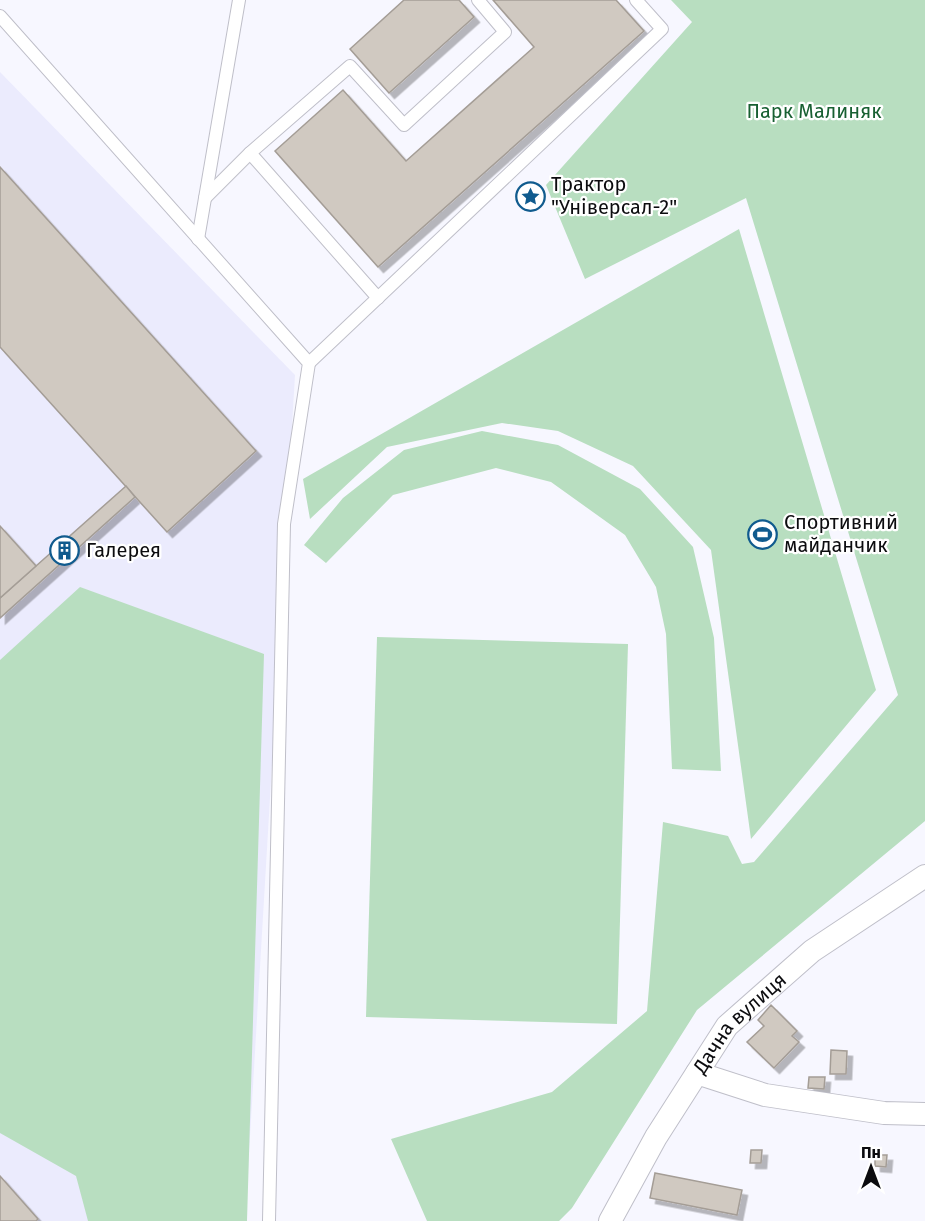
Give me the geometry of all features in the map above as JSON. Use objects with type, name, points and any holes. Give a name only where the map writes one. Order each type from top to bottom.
[{"type":"street","name":"Дачна вулиця","points":[[610,1221],[656,1137],[727,1026],[812,951],[925,876]]},
{"type":"street","points":[[697,1073],[765,1095],[884,1113],[925,1114]]},
{"type":"lane","points":[[198,239],[238,0]]},
{"type":"lane","points":[[205,198],[250,153],[350,66],[404,125],[505,32],[478,0]]},
{"type":"lane","points":[[269,1221],[284,524],[309,363],[662,29],[636,0]]},
{"type":"lane","points":[[0,16],[309,363]]},
{"type":"lane","points":[[250,153],[378,298]]},
{"type":"shaded area","points":[[0,72],[295,375],[245,1221],[0,1221]]},
{"type":"green space","name":"Парк Малиняк","points":[[671,0],[925,0],[925,821],[697,1010],[572,1208],[559,1221],[427,1221],[391,1139],[552,1092],[647,1011],[663,822],[728,836],[742,864],[754,862],[898,695],[746,198],[585,279],[546,185],[692,22]]},
{"type":"green space","name":"Спортивний майданчик","points":[[739,229],[876,690],[751,839],[711,550],[633,466],[558,431],[502,423],[387,447],[310,519],[303,479]]},
{"type":"green space","points":[[482,431],[558,445],[640,489],[693,547],[714,638],[721,771],[672,769],[666,634],[656,587],[625,535],[551,482],[496,468],[393,495],[326,563],[304,545],[343,498],[404,450]]},
{"type":"green space","points":[[80,587],[264,654],[247,1221],[88,1221],[76,1176],[0,1133],[0,660]]},
{"type":"green space","points":[[377,637],[628,644],[617,1024],[366,1017]]},
{"type":"building","points":[[404,0],[459,0],[474,17],[389,93],[350,49]]},
{"type":"building","points":[[493,0],[616,0],[644,31],[378,267],[275,151],[343,90],[406,161],[534,47]]},
{"type":"building","points":[[0,167],[256,451],[167,532],[0,347]]},
{"type":"building","name":"Галерея","points":[[126,486],[135,497],[0,618],[0,598]]},
{"type":"building","points":[[0,526],[36,566],[0,598]]},
{"type":"building","points":[[771,1005],[797,1031],[792,1036],[799,1042],[774,1068],[747,1042],[764,1026],[758,1020]]},
{"type":"building","points":[[831,1050],[847,1051],[846,1074],[830,1074]]},
{"type":"building","points":[[809,1077],[825,1077],[824,1089],[808,1088]]},
{"type":"building","points":[[751,1150],[762,1150],[761,1163],[750,1163]]},
{"type":"building","points":[[875,1155],[887,1155],[886,1167],[875,1166]]},
{"type":"building","points":[[655,1173],[742,1190],[737,1215],[650,1198]]},
{"type":"building","points":[[0,1176],[38,1219],[36,1221],[0,1221]]},
{"type":"place","name":"Трактор \"Універсал-2\"","points":[[530,196]]},
{"type":"place","name":"Спортивний майданчик","points":[[763,534]]},
{"type":"place","name":"Галерея","points":[[65,550]]}]
